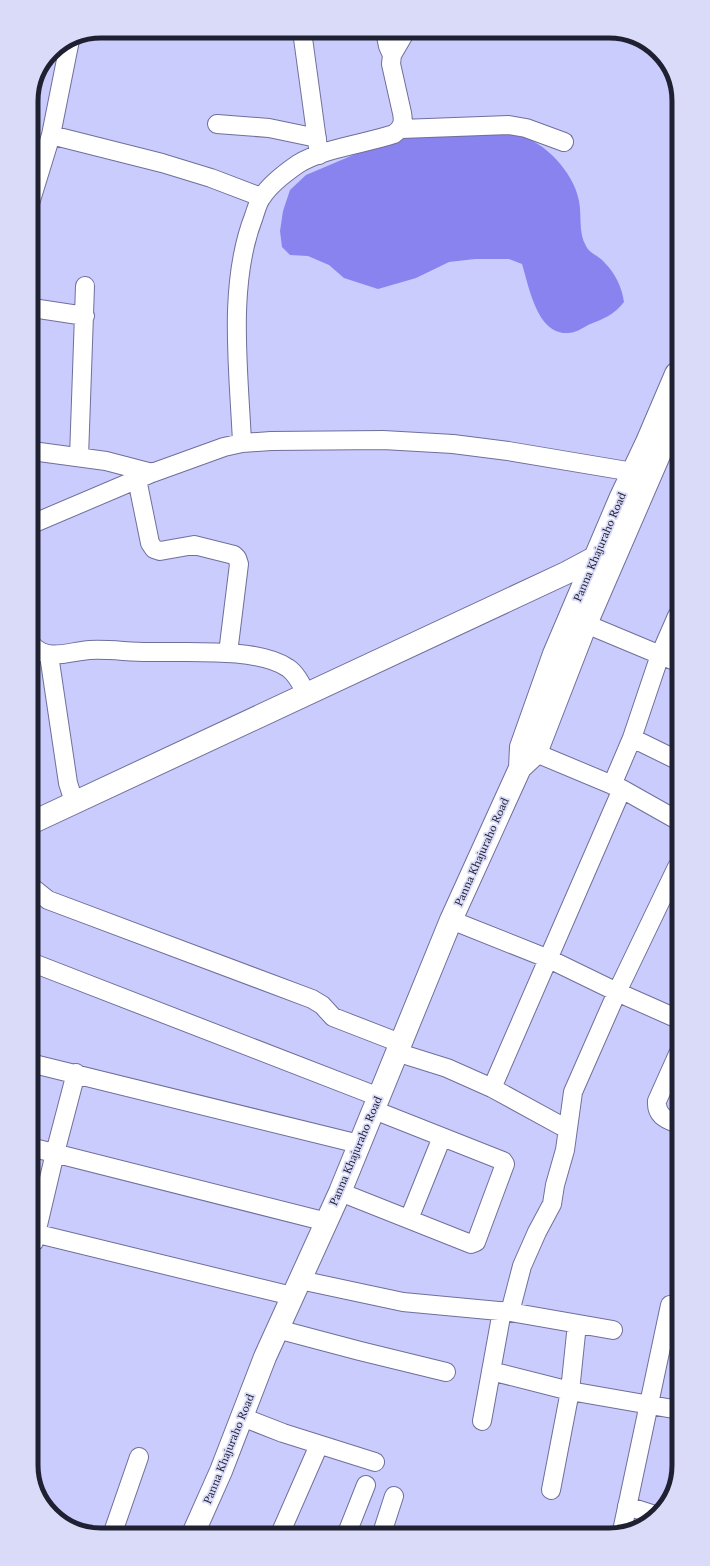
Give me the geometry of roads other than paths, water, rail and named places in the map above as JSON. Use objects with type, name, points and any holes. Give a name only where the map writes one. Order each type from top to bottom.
[{"type":"main road","name":"Panna Khajuraho Road","points":[[529,750],[554,654],[672,383]]},
{"type":"main road","name":"Panna Khajuraho Road","points":[[196,1528],[277,1329],[340,1192],[451,920],[586,624],[670,448],[672,437]]},
{"type":"main road","points":[[38,820],[566,573],[596,556]]},
{"type":"street","points":[[303,38],[318,147]]},
{"type":"street","points":[[386,38],[392,55],[393,77],[402,113],[403,120],[401,129]]},
{"type":"street","points":[[392,55],[402,38]]},
{"type":"street","points":[[38,177],[51,135],[68,48]]},
{"type":"street","points":[[217,124],[269,128],[318,147],[394,134],[401,129],[509,125],[526,128],[564,142]]},
{"type":"street","points":[[51,135],[169,165],[211,178],[261,197]]},
{"type":"street","points":[[242,443],[238,326],[239,284],[243,252],[261,197],[277,180],[299,164],[318,147]]},
{"type":"street","points":[[79,457],[85,286]]},
{"type":"street","points":[[39,309],[85,316]]},
{"type":"street","points":[[38,521],[145,476],[224,447],[242,443],[271,441],[383,440],[453,444],[508,451],[633,472]]},
{"type":"street","points":[[38,452],[106,461],[145,476]]},
{"type":"street","points":[[145,476],[150,543],[154,549],[160,551],[194,545],[234,555],[237,558],[239,564],[228,653]]},
{"type":"street","points":[[586,624],[672,660]]},
{"type":"street","points":[[492,1088],[549,959],[617,787],[660,655],[672,627]]},
{"type":"street","points":[[38,652],[49,655],[91,650],[228,653],[262,658],[277,662],[289,668],[296,676],[307,695]]},
{"type":"street","points":[[49,655],[68,783],[74,802]]},
{"type":"street","points":[[632,738],[672,758]]},
{"type":"street","points":[[529,750],[617,787],[672,817]]},
{"type":"street","points":[[482,1421],[491,1371],[506,1312],[522,1266],[552,1204],[555,1185],[565,1150],[573,1092],[617,992],[672,877]]},
{"type":"street","points":[[38,892],[48,900],[312,999],[322,1005],[333,1017],[398,1048],[492,1088],[567,1129]]},
{"type":"street","points":[[451,920],[549,959],[672,1016]]},
{"type":"street","points":[[38,965],[376,1103],[442,1137],[502,1161],[505,1164],[474,1244],[340,1192]]},
{"type":"street","points":[[38,1065],[360,1144]]},
{"type":"street","points":[[672,1067],[657,1101],[656,1108],[658,1113],[672,1122]]},
{"type":"street","points":[[38,1223],[76,1073]]},
{"type":"street","points":[[409,1219],[442,1137]]},
{"type":"street","points":[[38,1149],[327,1222]]},
{"type":"street","points":[[38,1237],[296,1288],[403,1302],[506,1312],[613,1330]]},
{"type":"street","points":[[623,1526],[670,1305]]},
{"type":"street","points":[[551,1490],[570,1391],[577,1324]]},
{"type":"street","points":[[277,1329],[446,1372]]},
{"type":"street","points":[[491,1371],[570,1391],[672,1409]]},
{"type":"street","points":[[242,1417],[318,1445],[376,1462]]},
{"type":"street","points":[[284,1528],[318,1445]]},
{"type":"street","points":[[114,1528],[138,1457]]},
{"type":"street","points":[[349,1528],[366,1485]]},
{"type":"street","points":[[384,1528],[394,1496]]},
{"type":"street","points":[[627,1506],[649,1512]]}]
